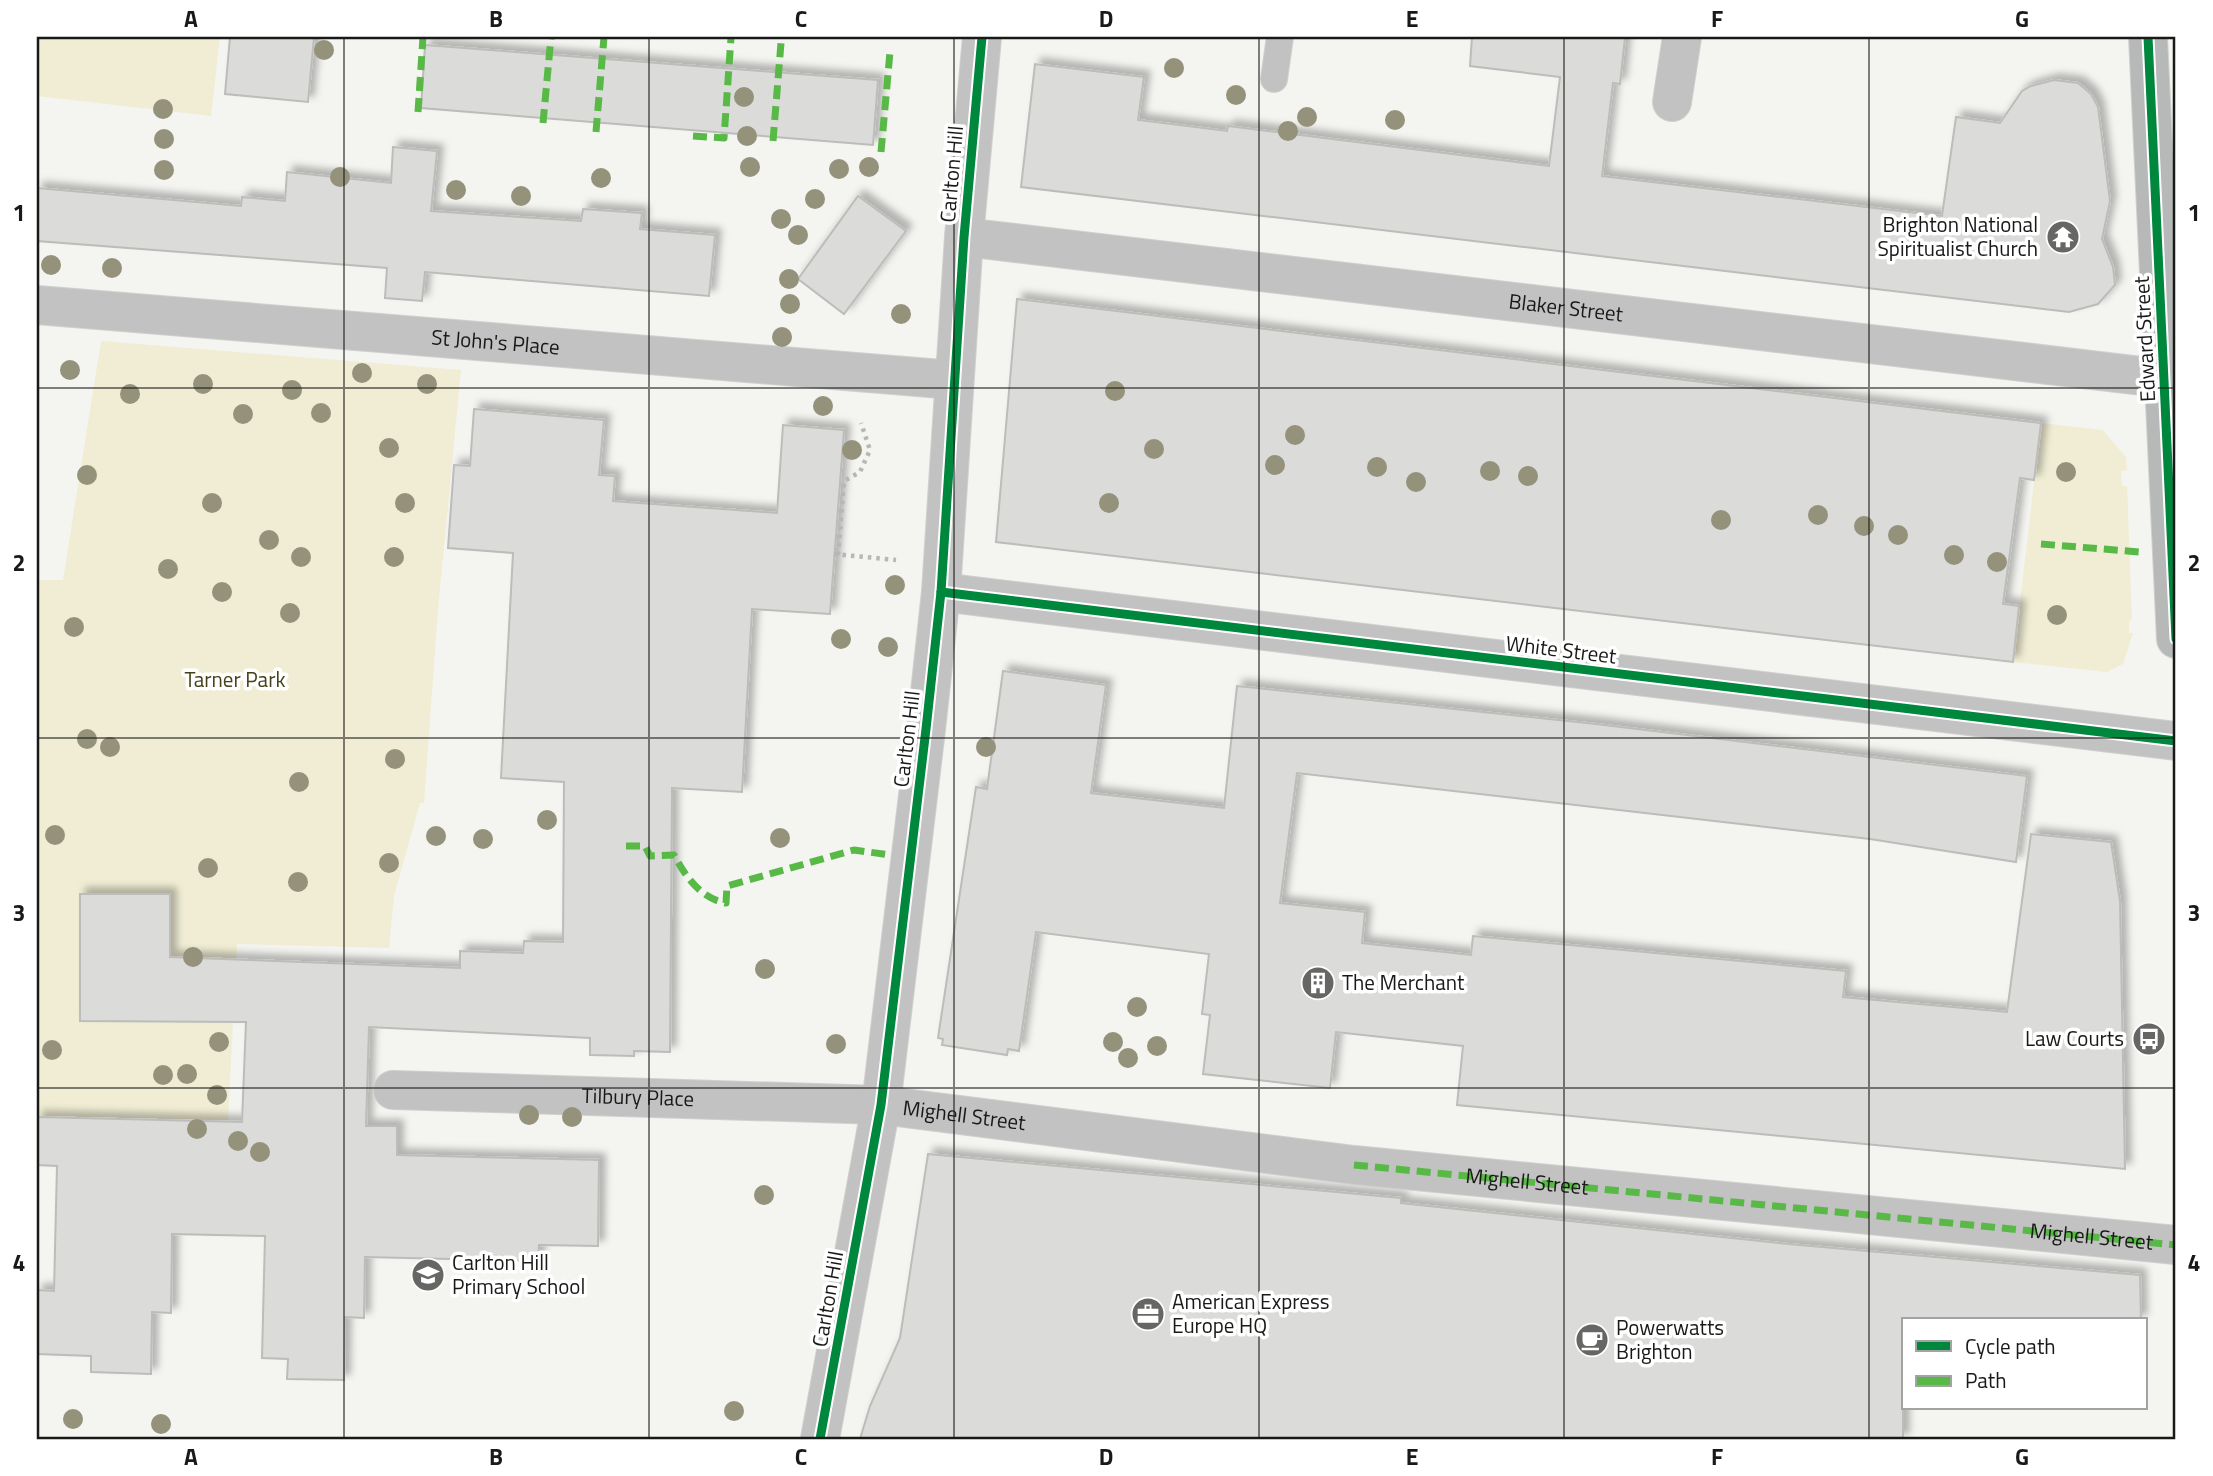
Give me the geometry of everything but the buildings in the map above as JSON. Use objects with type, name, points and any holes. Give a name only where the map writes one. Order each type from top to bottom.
[{"type":"street","name":"Carlton Hill","points":[[820,1439],[881,1105],[941,592],[964,237],[982,37]]},
{"type":"street","points":[[1672,102],[1682,37]]},
{"type":"street","name":"Edward Street","points":[[2148,37],[2165,140],[2176,639]]},
{"type":"street","name":"Blaker Street","points":[[964,237],[2171,380]]},
{"type":"street","name":"St John's Place","points":[[37,304],[954,380]]},
{"type":"street","name":"White Street","points":[[941,592],[2176,741]]},
{"type":"street","name":"Tilbury Place","points":[[393,1090],[881,1105]]},
{"type":"street","name":"Mighell Street","points":[[881,1105],[1354,1165],[2176,1245]]},
{"type":"lane","points":[[1274,79],[1279,37]]},
{"type":"path","points":[[853,415],[864,426],[870,450],[860,472],[844,481],[836,554],[876,558]]},
{"type":"green space","points":[[37,37],[220,37],[211,116],[37,96]]},
{"type":"green space","name":"Tarner Park","points":[[101,341],[461,370],[438,609],[424,803],[420,803],[394,896],[389,948],[237,944],[228,1120],[37,1116],[37,580],[63,580]]},
{"type":"green space","points":[[2041,423],[2103,430],[2126,457],[2127,470],[2121,471],[2122,486],[2127,486],[2132,620],[2129,621],[2129,633],[2133,633],[2123,664],[2107,672],[2013,662]]},
{"type":"marked path","points":[[418,112],[423,37]]},
{"type":"marked path","points":[[543,123],[551,37]]},
{"type":"marked path","points":[[596,132],[604,37]]},
{"type":"marked path","points":[[693,136],[724,138],[731,38]]},
{"type":"marked path","points":[[773,141],[781,43]]},
{"type":"marked path","points":[[881,152],[890,52]]},
{"type":"marked path","points":[[2041,544],[2140,552]]},
{"type":"marked path","points":[[626,846],[645,846],[650,856],[674,855],[683,871],[701,892],[726,903],[727,886],[854,850],[890,855]]},
{"type":"marked path","points":[[1354,1165],[2176,1245]]},
{"type":"cycle path","points":[[820,1439],[881,1105],[926,729],[941,592],[964,237],[982,37]]},
{"type":"cycle path","points":[[2148,37],[2176,639]]},
{"type":"cycle path","points":[[941,592],[2176,741]]},
{"type":"place","name":"Brighton National Spiritualist Church","points":[[2063,237]]},
{"type":"place","name":"The Merchant","points":[[1318,983]]},
{"type":"place","name":"Law Courts","points":[[2149,1039]]},
{"type":"place","name":"Carlton Hill Primary School","points":[[428,1275]]},
{"type":"place","name":"American Express Europe HQ","points":[[1148,1314]]},
{"type":"place","name":"Powerwatts Brighton","points":[[1592,1340]]}]
